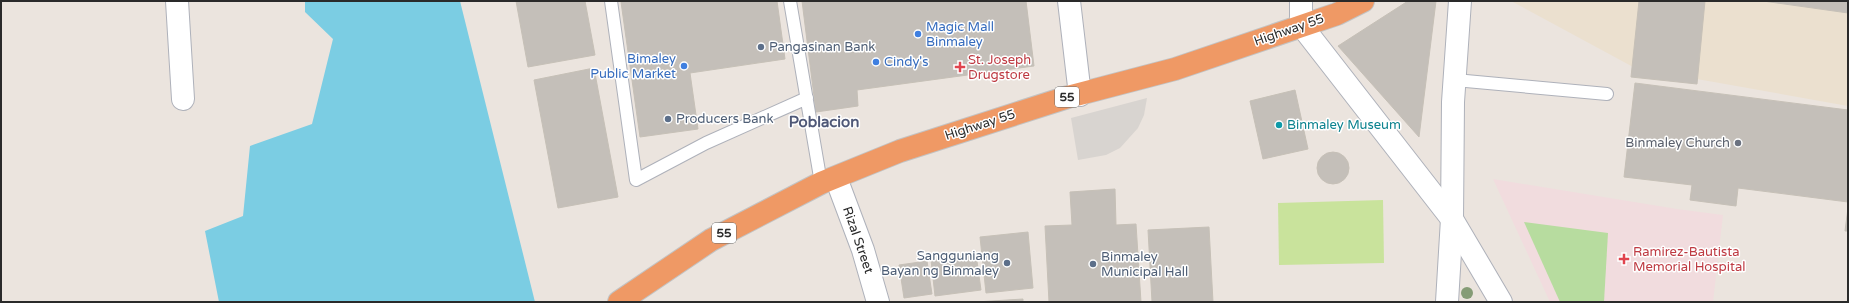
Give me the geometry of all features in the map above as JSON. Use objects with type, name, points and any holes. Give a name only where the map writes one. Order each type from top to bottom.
[{"type":"highway","name":"Highway 55","points":[[619,302],[711,240],[828,180],[900,151],[1068,97],[1175,69],[1337,14],[1363,1]]},
{"type":"street","points":[[177,1],[183,99]]},
{"type":"street","points":[[1069,1],[1080,94]]},
{"type":"street","points":[[1301,1],[1301,25],[1452,219],[1501,302]]},
{"type":"street","points":[[1447,302],[1452,219],[1453,102],[1460,1]]},
{"type":"street","name":"Rizal Street","points":[[828,180],[862,250],[878,302]]},
{"type":"lane","points":[[611,1],[636,180],[706,143],[807,98]]},
{"type":"lane","points":[[790,1],[807,98],[828,180]]},
{"type":"lane","points":[[1455,80],[1607,94]]},
{"type":"shaded area","points":[[1511,1],[1848,1],[1848,106],[1635,68]]},
{"type":"shaded area","points":[[1147,98],[1144,115],[1138,128],[1120,148],[1106,155],[1078,160],[1071,118]]},
{"type":"shaded area","name":"Ramirez-Bautista Memorial Hospital","points":[[1493,179],[1723,215],[1713,302],[1550,302]]},
{"type":"green space","points":[[1383,200],[1384,263],[1279,265],[1278,203]]},
{"type":"green space","points":[[1524,222],[1608,233],[1604,302],[1560,302]]},
{"type":"water","points":[[305,1],[460,1],[535,302],[219,302],[205,231],[243,216],[250,146],[312,124],[333,39],[305,12]]},
{"type":"building","points":[[516,1],[585,1],[595,55],[528,67]]},
{"type":"building","name":"Bimaley Public Market","points":[[777,1],[785,59],[690,73],[698,129],[640,137],[621,2]]},
{"type":"building","name":"Magic Mall Binmaley","points":[[802,1],[1026,1],[1034,66],[857,90],[858,106],[816,112]]},
{"type":"building","points":[[1408,1],[1436,1],[1419,137],[1338,46]]},
{"type":"building","points":[[1639,1],[1705,1],[1697,84],[1631,77]]},
{"type":"building","points":[[1763,1],[1848,1],[1848,13]]},
{"type":"building","points":[[594,68],[618,197],[558,208],[534,80]]},
{"type":"building","name":"Binmaley Church","points":[[1635,83],[1848,110],[1848,202],[1738,188],[1736,206],[1690,200],[1692,185],[1624,177]]},
{"type":"building","name":"Binmaley Museum","points":[[1295,90],[1308,149],[1263,159],[1250,101]]},
{"type":"building","points":[[1330,152],[1336,152],[1346,159],[1349,168],[1348,174],[1342,181],[1336,184],[1330,184],[1320,177],[1317,171],[1317,165],[1324,155]]},
{"type":"building","name":"Binmaley Municipal Hall","points":[[1115,189],[1116,225],[1136,224],[1141,302],[1049,302],[1045,226],[1072,225],[1070,192]]},
{"type":"building","points":[[1848,208],[1848,231],[1845,231]]},
{"type":"building","points":[[1209,227],[1213,302],[1152,302],[1148,230]]},
{"type":"building","name":"Sangguniang Bayan ng Binmaley","points":[[1028,232],[1033,288],[986,293],[980,237]]},
{"type":"building","points":[[976,254],[981,290],[935,296],[931,260]]},
{"type":"building","points":[[927,261],[932,294],[904,298],[899,265]]},
{"type":"building","points":[[1023,299],[1023,302],[976,302]]},
{"type":"place","name":"Magic Mall Binmaley","points":[[918,34]]},
{"type":"place","name":"Pangasinan Bank","points":[[761,47]]},
{"type":"place","name":"Cindy's","points":[[876,62]]},
{"type":"place","name":"Bimaley Public Market","points":[[684,66]]},
{"type":"place","name":"St. Joseph Drugstore","points":[[960,67]]},
{"type":"place","name":"Producers Bank","points":[[668,119]]},
{"type":"place","name":"Binmaley Museum","points":[[1279,125]]},
{"type":"place","name":"Binmaley Church","points":[[1738,143]]},
{"type":"place","name":"Ramirez-Bautista Memorial Hospital","points":[[1624,259]]},
{"type":"place","name":"Sangguniang Bayan ng Binmaley","points":[[1007,263]]},
{"type":"place","name":"Binmaley Municipal Hall","points":[[1093,264]]},
{"type":"district","name":"Poblacion","points":[[824,122]]}]
